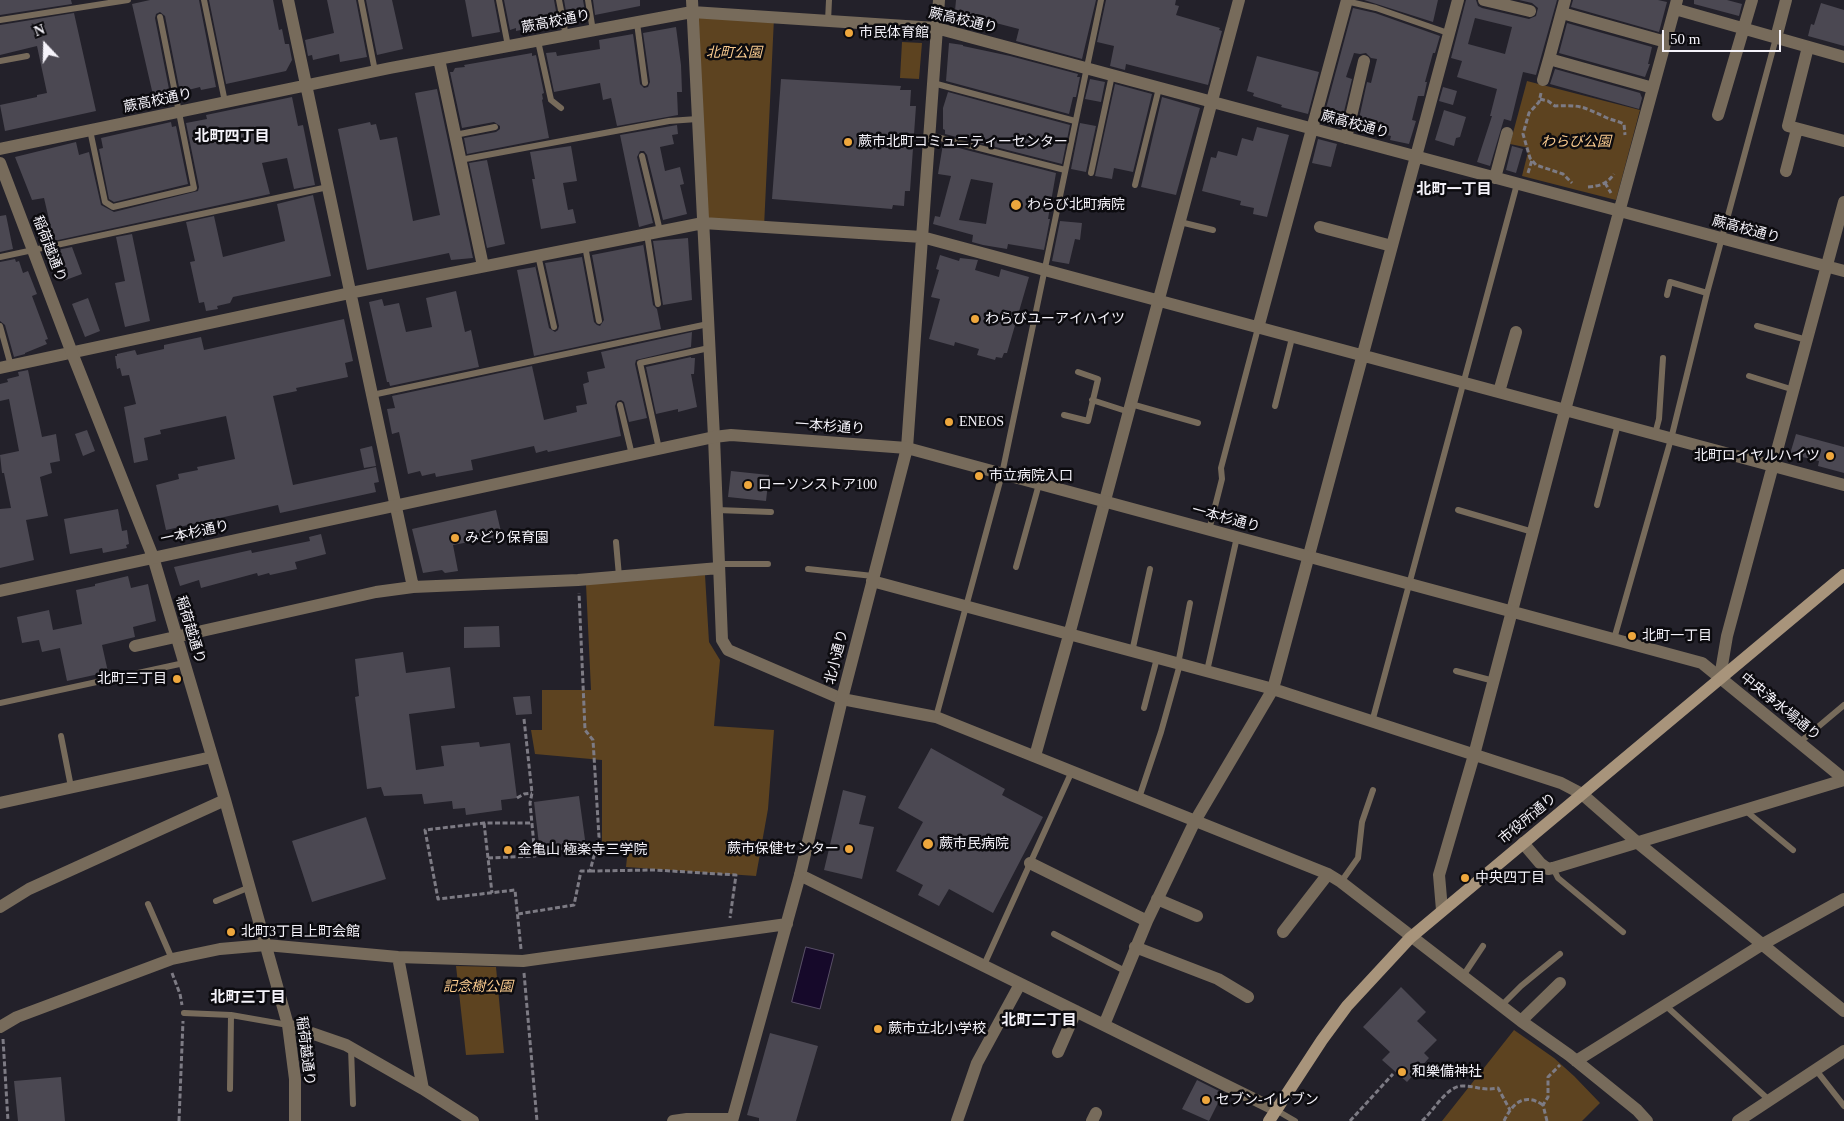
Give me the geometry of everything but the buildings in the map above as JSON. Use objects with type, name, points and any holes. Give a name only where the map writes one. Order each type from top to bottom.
[{"type":"main road","name":"市役所通り","points":[[1273,1116],[1322,1040],[1347,1006],[1410,938],[1844,574]]},
{"type":"street","points":[[288,0],[413,587]]},
{"type":"street","name":"北小通り","points":[[732,1120],[800,875],[842,699],[907,448],[939,0]]},
{"type":"street","points":[[1035,756],[1239,0]]},
{"type":"street","points":[[1104,1025],[1135,947],[1195,821],[1273,689],[1458,0]]},
{"type":"street","points":[[1484,0],[1530,12]]},
{"type":"street","points":[[1544,80],[1565,0]]},
{"type":"street","points":[[1718,115],[1745,29],[1752,0]]},
{"type":"street","points":[[1776,38],[1786,0]]},
{"type":"street","points":[[1258,328],[1347,1]]},
{"type":"street","points":[[1442,910],[1439,875],[1474,756],[1565,410],[1676,5],[1745,29],[1844,57]]},
{"type":"street","name":"蕨高校通り","points":[[0,149],[375,71],[637,23],[692,6],[828,21],[936,28],[1844,272]]},
{"type":"street","points":[[692,6],[714,437],[722,640],[728,650],[842,699],[936,717],[1328,874],[1341,882],[1410,938],[1521,1022],[1573,1058],[1647,1121]]},
{"type":"street","points":[[1562,13],[1666,42]]},
{"type":"street","points":[[1808,47],[1788,126],[1844,141]]},
{"type":"street","points":[[439,59],[483,266]]},
{"type":"street","points":[[1548,59],[1653,88]]},
{"type":"street","points":[[1346,138],[1364,60]]},
{"type":"street","points":[[1786,171],[1797,129]]},
{"type":"street","points":[[1495,178],[1507,133]]},
{"type":"street","name":"稲荷越通り","points":[[0,163],[72,353],[153,557],[225,800],[288,1025],[295,1079],[295,1121]]},
{"type":"street","points":[[1720,677],[1727,636],[1844,202]]},
{"type":"street","points":[[5,367],[350,293],[703,223],[922,237],[1362,357],[1844,485]]},
{"type":"street","points":[[1320,227],[1392,246]]},
{"type":"street","points":[[1499,392],[1516,332]]},
{"type":"street","name":"一本杉通り","points":[[0,590],[632,454],[731,435],[907,448],[1702,663],[1720,677]]},
{"type":"street","points":[[135,646],[376,592],[413,587],[578,580],[719,566]]},
{"type":"street","points":[[873,579],[967,607],[1273,689],[1561,783],[1582,794],[1638,843],[1844,1011]]},
{"type":"street","name":"中央浄水場通り","points":[[1720,677],[1844,779]]},
{"type":"street","points":[[0,803],[212,757]]},
{"type":"street","points":[[1523,843],[1540,863],[1548,869],[1844,779]]},
{"type":"street","points":[[0,907],[29,889],[225,800]]},
{"type":"street","points":[[1030,863],[1147,921]]},
{"type":"street","points":[[1283,932],[1328,874]]},
{"type":"street","points":[[800,875],[1104,1025],[1273,1116]]},
{"type":"street","points":[[1157,898],[1197,916]]},
{"type":"street","points":[[1573,1058],[1763,944],[1844,899]]},
{"type":"street","points":[[1,1027],[17,1017],[170,960],[220,949],[266,945],[398,957],[522,962],[787,924]]},
{"type":"street","points":[[1135,947],[1218,979],[1248,998]]},
{"type":"street","points":[[398,957],[423,1089]]},
{"type":"street","points":[[1521,1022],[1560,983]]},
{"type":"street","points":[[957,1121],[977,1063],[1020,984]]},
{"type":"street","points":[[1058,1052],[1076,1011]]},
{"type":"street","points":[[288,1025],[351,1048],[423,1089],[473,1121]]},
{"type":"street","points":[[1745,1119],[1769,1100],[1844,1051]]},
{"type":"street","points":[[674,1121],[687,1119],[732,1120]]},
{"type":"lane","points":[[0,20],[128,0]]},
{"type":"lane","points":[[204,0],[225,102]]},
{"type":"lane","points":[[361,0],[375,71]]},
{"type":"lane","points":[[499,0],[508,46]]},
{"type":"lane","points":[[559,0],[566,36]]},
{"type":"lane","points":[[588,0],[593,31]]},
{"type":"lane","points":[[828,21],[829,0]]},
{"type":"lane","points":[[936,717],[1002,474],[1101,0]]},
{"type":"lane","points":[[1347,1],[1376,8],[1448,33]]},
{"type":"lane","points":[[90,130],[104,202],[113,207],[194,188],[160,17]]},
{"type":"lane","points":[[637,23],[645,83]]},
{"type":"lane","points":[[1614,639],[1670,439],[1706,293],[1776,38]]},
{"type":"lane","points":[[538,41],[551,100],[561,108]]},
{"type":"lane","points":[[0,61],[27,56]]},
{"type":"lane","points":[[1091,173],[1112,75]]},
{"type":"lane","points":[[933,83],[1075,121]]},
{"type":"lane","points":[[1135,185],[1159,88]]},
{"type":"lane","points":[[460,160],[669,121],[698,119]]},
{"type":"lane","points":[[455,135],[495,127]]},
{"type":"lane","points":[[929,134],[1065,170]]},
{"type":"lane","points":[[642,156],[660,231]]},
{"type":"lane","points":[[1372,722],[1517,184]]},
{"type":"lane","points":[[0,257],[328,186]]},
{"type":"lane","points":[[1180,222],[1213,230]]},
{"type":"lane","points":[[647,234],[658,304]]},
{"type":"lane","points":[[585,246],[599,321]]},
{"type":"lane","points":[[538,255],[554,327]]},
{"type":"lane","points":[[1667,295],[1670,282],[1706,293]]},
{"type":"lane","points":[[372,394],[708,324]]},
{"type":"lane","points":[[0,326],[5,367]]},
{"type":"lane","points":[[1757,326],[1807,340]]},
{"type":"lane","points":[[1209,530],[1222,478],[1221,468],[1258,328]]},
{"type":"lane","points":[[1275,406],[1292,338]]},
{"type":"lane","points":[[659,449],[640,363],[709,348]]},
{"type":"lane","points":[[1655,434],[1659,419],[1662,358]]},
{"type":"lane","points":[[1064,415],[1088,421],[1098,378],[1078,372]]},
{"type":"lane","points":[[1749,376],[1794,390]]},
{"type":"lane","points":[[1092,400],[1198,423]]},
{"type":"lane","points":[[620,405],[632,454]]},
{"type":"lane","points":[[1597,505],[1618,424]]},
{"type":"lane","points":[[1016,567],[1039,484]]},
{"type":"lane","points":[[717,510],[771,512]]},
{"type":"lane","points":[[1458,510],[1533,532]]},
{"type":"lane","points":[[1207,671],[1237,537]]},
{"type":"lane","points":[[616,542],[620,576]]},
{"type":"lane","points":[[719,566],[768,564]]},
{"type":"lane","points":[[808,569],[873,579]]},
{"type":"lane","points":[[1132,652],[1150,569]]},
{"type":"lane","points":[[1139,798],[1161,732],[1179,664],[1190,603]]},
{"type":"lane","points":[[1144,708],[1157,658]]},
{"type":"lane","points":[[0,702],[184,663]]},
{"type":"lane","points":[[1456,671],[1494,682]]},
{"type":"lane","points":[[1800,742],[1844,705]]},
{"type":"lane","points":[[61,736],[72,787]]},
{"type":"lane","points":[[984,966],[1072,771]]},
{"type":"lane","points":[[1341,882],[1358,858],[1362,822],[1373,790]]},
{"type":"lane","points":[[1746,810],[1793,850]]},
{"type":"lane","points":[[1553,868],[1558,878],[1623,932]]},
{"type":"lane","points":[[216,901],[250,888]]},
{"type":"lane","points":[[148,904],[170,960]]},
{"type":"lane","points":[[1054,934],[1125,971]]},
{"type":"lane","points":[[1462,976],[1483,946]]},
{"type":"lane","points":[[1501,1006],[1521,986],[1560,954]]},
{"type":"lane","points":[[1664,1004],[1769,1100]]},
{"type":"lane","points":[[184,1014],[231,1015],[288,1025]]},
{"type":"lane","points":[[230,1089],[231,1015]]},
{"type":"lane","points":[[351,1048],[353,1104]]},
{"type":"lane","points":[[1816,1070],[1844,1106]]},
{"type":"lane","points":[[1273,1116],[1295,1121]]},
{"type":"path","points":[[1544,80],[1539,102],[1529,113],[1523,134],[1530,158],[1536,165],[1563,174],[1574,184],[1580,186]]},
{"type":"path","points":[[1540,99],[1548,101],[1555,106],[1573,105],[1585,107],[1607,119],[1624,124],[1624,141]]},
{"type":"path","points":[[1585,187],[1600,186],[1610,180],[1618,168]]},
{"type":"path","points":[[578,580],[585,730],[593,740],[599,837],[590,871]]},
{"type":"path","points":[[488,858],[535,856],[530,803],[532,793],[524,719]]},
{"type":"path","points":[[517,798],[524,794],[532,793]]},
{"type":"path","points":[[425,830],[484,823],[531,823]]},
{"type":"path","points":[[484,823],[492,893]]},
{"type":"path","points":[[518,914],[574,905],[581,871],[655,870],[736,875],[730,923]]},
{"type":"path","points":[[170,960],[184,1014],[179,1121]]},
{"type":"path","points":[[1,1027],[8,1121]]},
{"type":"path","points":[[1543,1105],[1548,1097],[1548,1077],[1573,1058]]},
{"type":"path","points":[[1350,1121],[1393,1074]]},
{"type":"path","points":[[1422,1121],[1451,1090],[1459,1086],[1489,1090],[1498,1088],[1510,1110]]},
{"type":"path","points":[[1504,1121],[1510,1110],[1518,1102],[1528,1100],[1543,1105],[1547,1121]]},
{"type":"green space","name":"北町公園","points":[[692,12],[774,18],[764,227],[703,223]]},
{"type":"green space","points":[[902,42],[922,43],[919,79],[900,78]]},
{"type":"green space","name":"わらび公園","points":[[1527,81],[1640,110],[1616,200],[1522,176],[1529,148],[1510,144]]},
{"type":"green space","points":[[705,575],[709,642],[720,660],[714,726],[774,730],[768,809],[756,876],[626,867],[628,848],[602,844],[602,760],[535,754],[531,730],[542,730],[542,690],[591,690],[586,584]]},
{"type":"green space","name":"記念樹公園","points":[[456,966],[496,967],[504,1053],[466,1055]]},
{"type":"green space","points":[[1514,1030],[1554,1058],[1600,1103],[1582,1121],[1442,1121]]},
{"type":"shaded area","points":[[806,947],[834,954],[820,1009],[792,1002]]},
{"type":"place","name":"市民体育館","points":[[849,33]]},
{"type":"place","name":"蕨市北町コミュニティーセンター","points":[[848,142]]},
{"type":"place","name":"わらび北町病院","points":[[1016,205]]},
{"type":"place","name":"わらびユーアイハイツ","points":[[975,319]]},
{"type":"place","name":"ENEOS","points":[[949,422]]},
{"type":"place","name":"北町ロイヤルハイツ","points":[[1830,456]]},
{"type":"place","name":"市立病院入口","points":[[979,476]]},
{"type":"place","name":"ローソンストア100","points":[[748,485]]},
{"type":"place","name":"みどり保育園","points":[[455,538]]},
{"type":"place","name":"北町一丁目","points":[[1632,636]]},
{"type":"place","name":"北町三丁目","points":[[177,679]]},
{"type":"place","name":"蕨市民病院","points":[[928,844]]},
{"type":"place","name":"蕨市保健センター","points":[[849,849]]},
{"type":"place","name":"金亀山 極楽寺三学院","points":[[508,850]]},
{"type":"place","name":"中央四丁目","points":[[1465,878]]},
{"type":"place","name":"北町3丁目上町会館","points":[[231,932]]},
{"type":"place","name":"蕨市立北小学校","points":[[878,1029]]},
{"type":"place","name":"和樂備神社","points":[[1402,1072]]},
{"type":"place","name":"セブン-イレブン","points":[[1206,1100]]},
{"type":"district","name":"北町四丁目","points":[[232,137]]},
{"type":"district","name":"北町一丁目","points":[[1454,190]]},
{"type":"district","name":"北町三丁目","points":[[248,998]]},
{"type":"district","name":"北町二丁目","points":[[1039,1021]]}]
